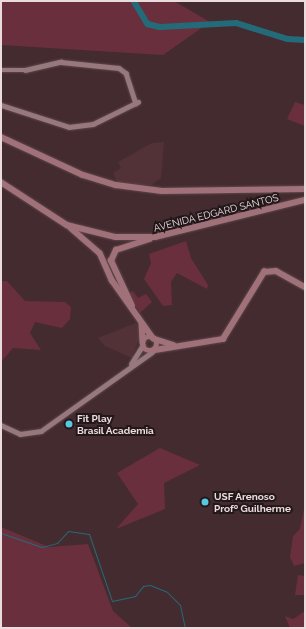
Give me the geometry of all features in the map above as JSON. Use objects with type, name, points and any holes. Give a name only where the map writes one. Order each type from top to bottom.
[{"type":"main road","name":"AVENIDA EDGARD SANTOS","points":[[1,137],[83,176],[116,185],[162,191],[305,189]]},
{"type":"main road","name":"AVENIDA EDGARD SANTOS","points":[[1,182],[67,225],[104,235],[155,237],[305,200]]},
{"type":"main road","points":[[67,225],[100,253],[112,280],[132,306]]},
{"type":"main road","points":[[155,237],[124,246],[112,255],[112,266],[132,306],[154,338],[179,346]]},
{"type":"main road","points":[[143,344],[154,351],[179,346],[215,342],[226,337],[264,272],[280,273],[305,287]]},
{"type":"main road","points":[[142,322],[143,344]]},
{"type":"main road","points":[[143,344],[154,338]]},
{"type":"main road","points":[[154,338],[154,351]]},
{"type":"street","points":[[1,70],[25,70],[61,62],[111,66],[125,71],[137,103],[87,125],[67,127],[33,114],[1,105]]},
{"type":"street","points":[[126,370],[143,344]]},
{"type":"street","points":[[1,425],[20,434],[41,431],[154,351]]},
{"type":"shaded area","points":[[1,1],[174,1],[210,22],[163,55],[1,45]]},
{"type":"shaded area","points":[[295,102],[305,105],[305,126],[287,119]]},
{"type":"shaded area","points":[[164,142],[161,178],[151,185],[118,184],[113,173],[121,168],[118,162],[152,143]]},
{"type":"shaded area","points":[[186,241],[191,258],[208,285],[207,289],[177,273],[171,282],[172,305],[163,306],[144,279],[151,263],[149,254]]},
{"type":"shaded area","points":[[1,281],[7,281],[25,301],[65,302],[71,307],[70,319],[62,328],[35,322],[30,333],[41,350],[13,348],[1,362]]},
{"type":"shaded area","points":[[133,291],[138,298],[146,294],[152,302],[140,313],[128,293]]},
{"type":"shaded area","points":[[136,323],[140,336],[132,358],[105,346],[98,338]]},
{"type":"shaded area","points":[[160,448],[200,465],[164,483],[165,509],[116,529],[138,504],[117,473]]},
{"type":"shaded area","points":[[305,504],[305,563],[294,566],[290,557],[293,536],[300,529]]},
{"type":"shaded area","points":[[1,527],[49,547],[88,544],[113,611],[132,628],[1,628]]},
{"type":"shaded area","points":[[298,575],[305,576],[305,595],[295,595]]},
{"type":"shaded area","points":[[305,611],[305,628],[290,628],[285,616],[293,619]]},
{"type":"waterway","points":[[134,1],[148,24],[160,27],[236,23],[288,39],[305,40]]},
{"type":"waterway","points":[[1,533],[42,547],[57,543],[68,531],[89,534],[112,601],[135,596],[143,586],[150,585],[167,592],[180,605],[185,628]]},
{"type":"place","name":"Fit Play Brasil Academia","points":[[69,424]]},
{"type":"place","name":"USF Arenoso Profº Guilherme","points":[[205,502]]}]
